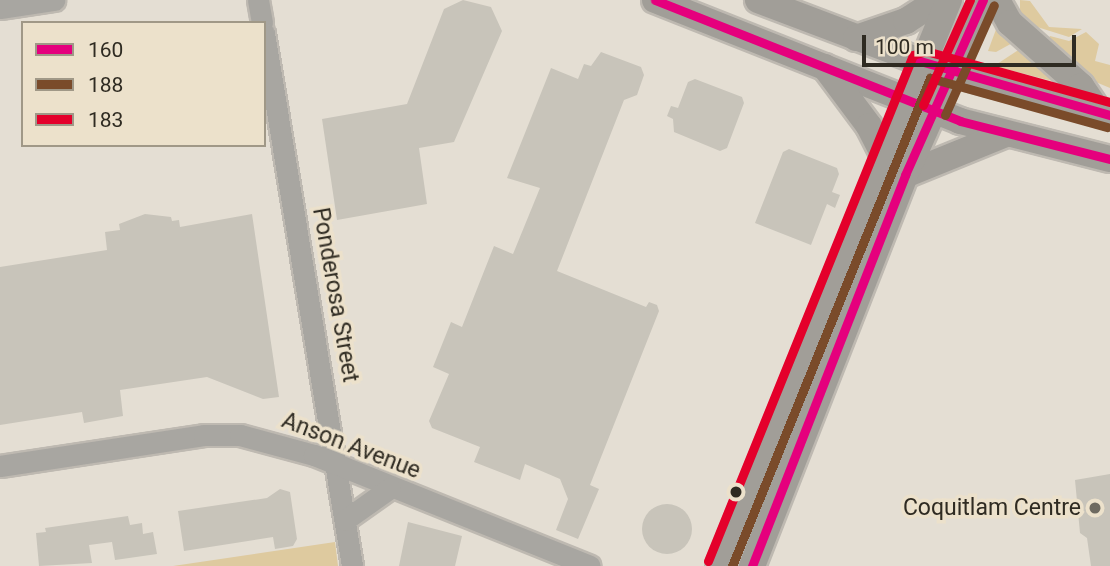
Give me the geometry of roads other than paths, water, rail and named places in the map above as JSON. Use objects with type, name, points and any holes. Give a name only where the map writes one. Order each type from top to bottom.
[{"type":"main road","points":[[655,0],[934,110],[1006,134],[1110,159]]},
{"type":"main road","points":[[758,0],[923,63],[1105,114]]},
{"type":"main road","points":[[856,38],[906,21],[937,0]]},
{"type":"main road","points":[[719,566],[949,0]]},
{"type":"main road","points":[[752,566],[905,175],[983,0]]},
{"type":"main road","points":[[997,0],[1010,23],[1081,86],[1105,114]]},
{"type":"main road","points":[[825,67],[869,126],[884,156]]},
{"type":"main road","points":[[905,175],[1006,134]]},
{"type":"street","points":[[0,8],[54,0]]},
{"type":"street","points":[[258,0],[262,21]]},
{"type":"street","name":"Ponderosa Street","points":[[266,45],[338,466],[352,566]]},
{"type":"street","name":"Anson Avenue","points":[[0,466],[224,434],[268,442],[338,466],[590,566]]},
{"type":"street","points":[[345,520],[390,488]]},
{"type":"place","name":"Coquitlam Centre","points":[[1095,508]]}]
